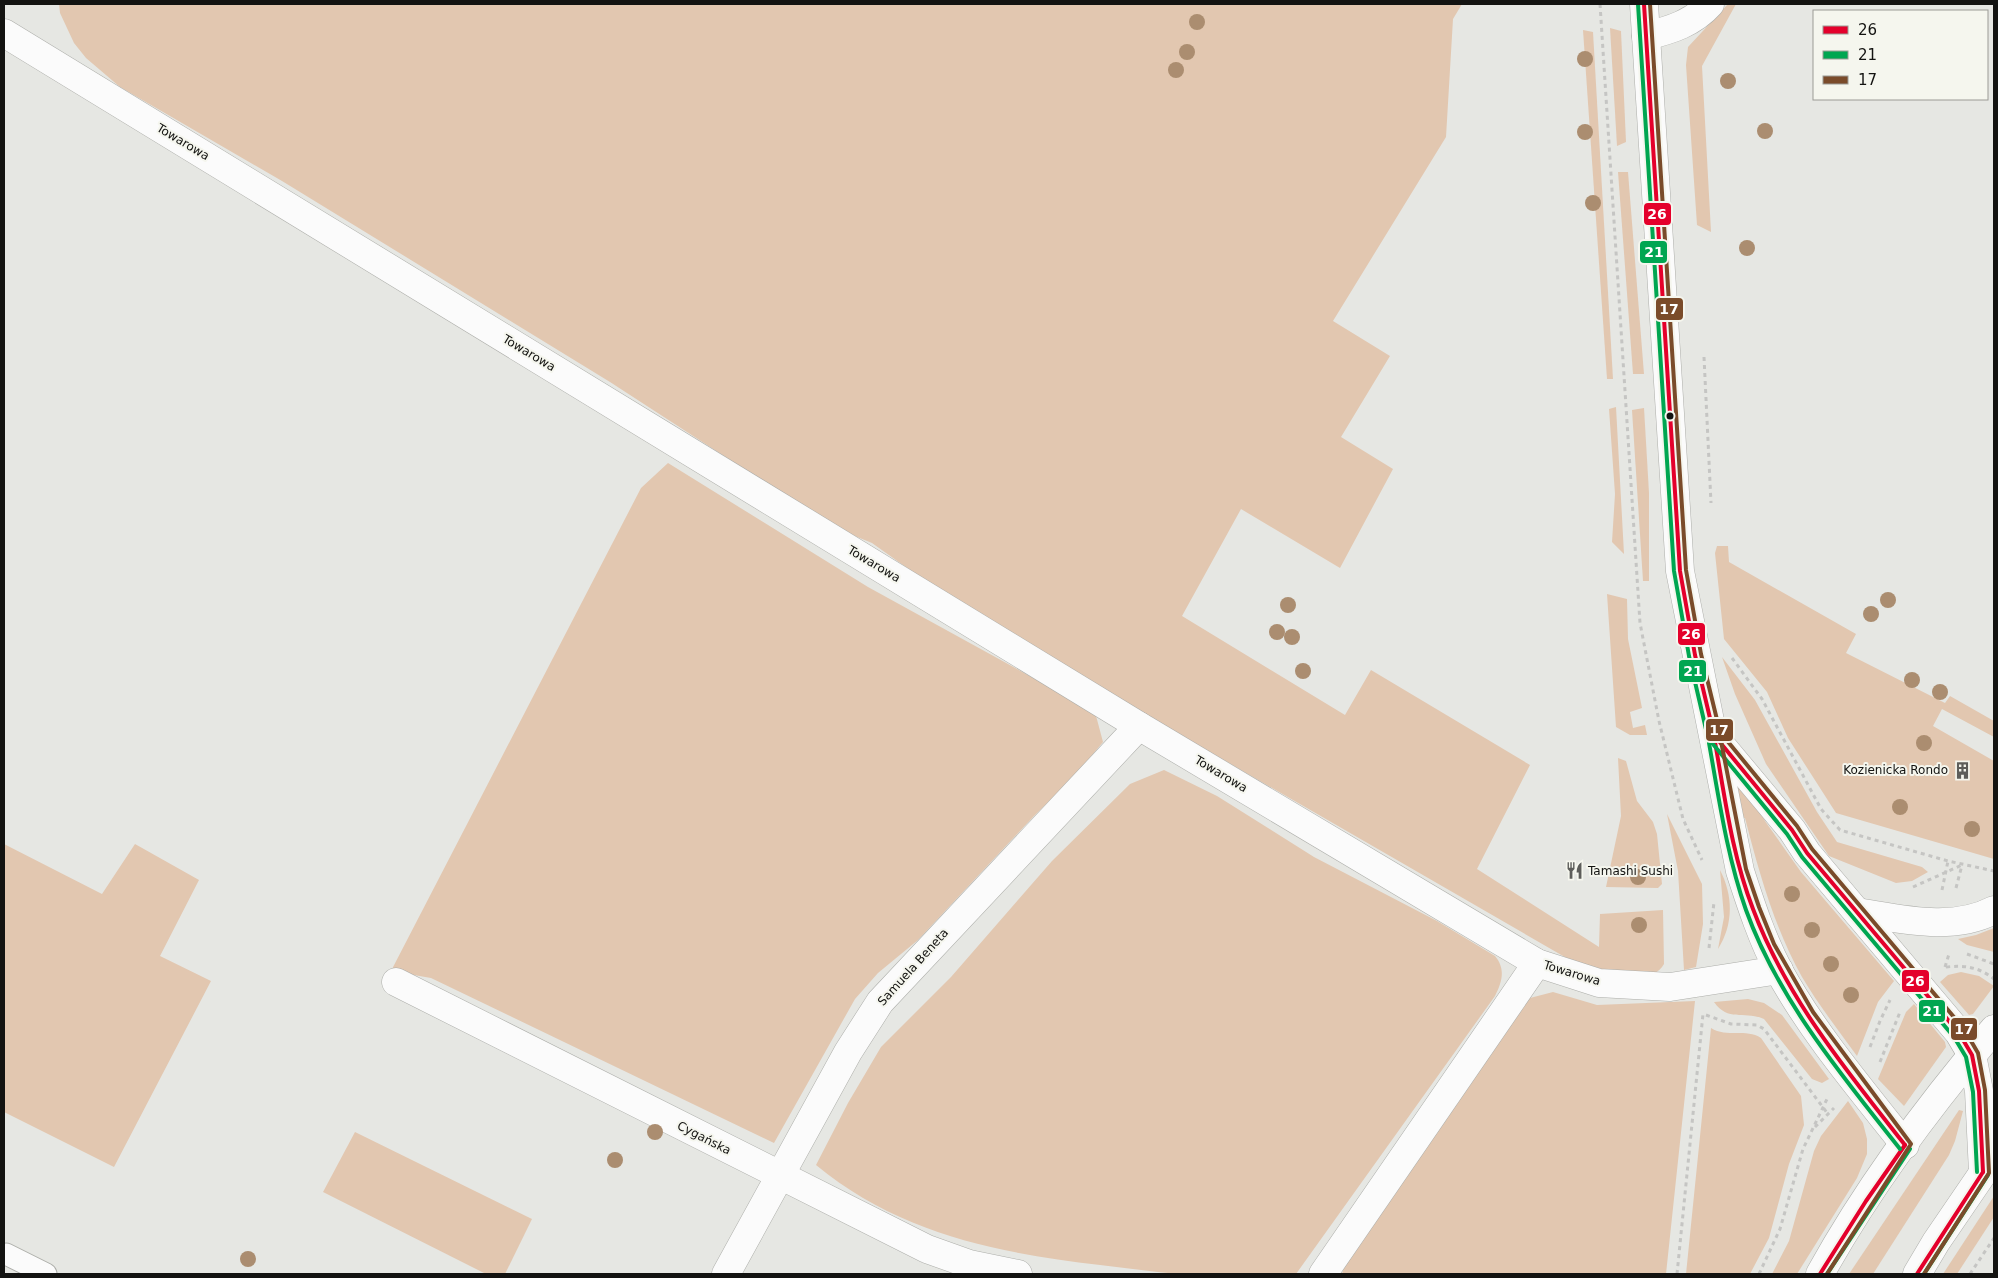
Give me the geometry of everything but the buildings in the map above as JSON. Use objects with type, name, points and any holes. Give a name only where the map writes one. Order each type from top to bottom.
[{"type":"street","points":[[1644,4],[1680,571],[1695,655],[1714,735],[1740,871],[1755,916],[1779,970],[1809,1018],[1905,1144]]},
{"type":"street","points":[[1646,36],[1685,24],[1702,13],[1710,4]]},
{"type":"street","name":"Towarowa","points":[[4,33],[1140,726],[1537,963],[1599,983],[1670,987],[1779,970]]},
{"type":"street","name":"Samuela Beneta","points":[[726,1274],[848,1052],[880,1002],[1140,726]]},
{"type":"street","points":[[1714,735],[1857,912],[1959,1034],[1972,1055],[1989,1165],[1917,1274]]},
{"type":"street","points":[[1857,912],[1953,923],[1980,918],[1994,910]]},
{"type":"street","points":[[1323,1274],[1537,963]]},
{"type":"street","name":"Cygańska","points":[[396,982],[927,1249],[969,1264],[1018,1274]]},
{"type":"street","points":[[1820,1274],[1905,1144],[1994,1029]]},
{"type":"lane","points":[[6,1254],[46,1274]]},
{"type":"path","points":[[1704,356],[1711,507]]},
{"type":"path","points":[[1731,656],[1762,699],[1821,809],[1840,830],[1962,865],[1994,871]]},
{"type":"path","points":[[1908,888],[1962,865]]},
{"type":"path","points":[[1945,967],[1968,966],[1980,970],[1994,979]]},
{"type":"path","points":[[1677,1274],[1705,982]]},
{"type":"path","points":[[1703,1014],[1731,1024],[1757,1025],[1764,1029],[1828,1114]]},
{"type":"path","points":[[1759,1274],[1780,1229],[1798,1164],[1813,1128]]},
{"type":"path","points":[[1970,1274],[1994,1238]]},
{"type":"shaded area","points":[[59,4],[1462,4],[1453,19],[1446,137],[1333,321],[1390,356],[1341,437],[1393,469],[1340,568],[1241,509],[1182,616],[1345,715],[1371,670],[1530,765],[1477,869],[1599,947],[1600,914],[1663,910],[1664,964],[1657,972],[1646,976],[1633,977],[1605,972],[1570,960],[976,617],[872,543],[835,528],[610,382],[282,181],[120,87],[86,58],[74,43],[60,13]]},
{"type":"shaded area","points":[[1728,4],[1736,4],[1702,66],[1711,232],[1697,225],[1686,65],[1688,47]]},
{"type":"shaded area","points":[[1610,28],[1621,31],[1626,142],[1617,146]]},
{"type":"shaded area","points":[[1583,30],[1593,32],[1613,379],[1607,379]]},
{"type":"shaded area","points":[[1618,172],[1628,172],[1644,374],[1633,374]]},
{"type":"shaded area","points":[[1616,407],[1624,554],[1612,542],[1615,494],[1609,409]]},
{"type":"shaded area","points":[[1644,408],[1649,493],[1649,581],[1643,581],[1632,410]]},
{"type":"shaded area","points":[[668,463],[868,587],[1095,712],[1103,742],[1073,778],[1034,816],[918,940],[878,973],[855,999],[774,1143],[431,978],[391,971],[641,488]]},
{"type":"shaded area","points":[[1717,546],[1728,546],[1729,562],[1856,634],[1846,653],[1945,703],[1950,696],[1994,721],[1994,737],[1942,709],[1933,726],[1994,761],[1994,859],[1836,813],[1788,738],[1767,692],[1724,639],[1715,553]]},
{"type":"shaded area","points":[[1607,594],[1627,599],[1628,639],[1642,708],[1630,712],[1633,728],[1645,725],[1647,735],[1630,735],[1616,727]]},
{"type":"shaded area","points":[[1722,657],[1755,700],[1817,812],[1837,842],[1922,867],[1928,872],[1912,881],[1896,883],[1829,856],[1766,764],[1735,694]]},
{"type":"shaded area","points":[[1726,747],[1765,821],[1801,872],[1894,981],[1878,1002],[1857,1056],[1808,987],[1783,939],[1762,879],[1745,818],[1742,818]]},
{"type":"shaded area","points":[[1618,758],[1626,761],[1637,801],[1653,822],[1657,834],[1662,884],[1658,888],[1606,887],[1621,816]]},
{"type":"shaded area","points":[[1164,770],[1217,796],[1314,857],[1437,921],[1495,956],[1501,966],[1500,986],[1495,996],[1296,1274],[1193,1275],[1169,1273],[1062,1260],[986,1246],[950,1236],[880,1208],[816,1165],[848,1103],[881,1047],[951,977],[1052,861],[1130,784]]},
{"type":"shaded area","points":[[1667,814],[1702,884],[1703,924],[1696,967],[1684,970],[1678,871]]},
{"type":"shaded area","points":[[4,844],[102,894],[135,844],[199,880],[160,956],[211,981],[114,1167],[4,1112]]},
{"type":"shaded area","points":[[1720,870],[1727,889],[1730,910],[1727,930],[1718,949],[1724,917]]},
{"type":"shaded area","points":[[1994,928],[1994,952],[1967,945],[1958,939],[1976,935]]},
{"type":"shaded area","points":[[1961,972],[1979,976],[1994,986],[1973,1014],[1969,1015],[1940,982],[1948,975]]},
{"type":"shaded area","points":[[1553,992],[1597,1005],[1695,1001],[1666,1274],[1342,1274],[1346,1262],[1518,1008],[1530,998]]},
{"type":"shaded area","points":[[1748,999],[1764,1003],[1782,1015],[1829,1079],[1822,1083],[1812,1079],[1764,1019],[1725,1012],[1714,1002]]},
{"type":"shaded area","points":[[1914,1004],[1945,1042],[1946,1047],[1904,1106],[1878,1079],[1906,1012]]},
{"type":"shaded area","points":[[1711,1028],[1723,1032],[1755,1035],[1761,1038],[1801,1096],[1804,1125],[1789,1164],[1769,1238],[1750,1274],[1686,1274]]},
{"type":"shaded area","points":[[1848,1101],[1863,1123],[1867,1139],[1867,1154],[1857,1178],[1797,1274],[1772,1274],[1789,1241],[1814,1151],[1821,1136]]},
{"type":"shaded area","points":[[1959,1110],[1963,1111],[1949,1155],[1873,1274],[1849,1274]]},
{"type":"shaded area","points":[[355,1132],[532,1219],[505,1274],[486,1274],[323,1192]]},
{"type":"shaded area","points":[[1994,1196],[1994,1217],[1957,1274],[1943,1274]]},
{"type":"transit line","name":"21","points":[[1638,4],[1674,571],[1689,656],[1708,738],[1787,834],[1802,857],[1954,1037],[1966,1057],[1973,1092],[1977,1172]]},
{"type":"transit line","name":"26","points":[[1644,4],[1680,571],[1695,655],[1714,735],[1792,830],[1807,853],[1959,1033],[1972,1055],[1979,1091],[1983,1172]]},
{"type":"transit line","name":"17","points":[[1650,4],[1686,570],[1701,654],[1720,732],[1797,826],[1812,849],[1964,1029],[1978,1053],[1985,1090],[1989,1173],[1924,1274]]},
{"type":"transit line","name":"17","points":[[1721,741],[1746,869],[1774,944],[1813,1012],[1911,1144],[1827,1274]]},
{"type":"transit line","name":"26","points":[[1715,742],[1730,826],[1740,868],[1753,909],[1767,941],[1800,1003],[1820,1033],[1861,1090],[1905,1145]]},
{"type":"transit line","name":"21","points":[[1709,743],[1724,827],[1739,890],[1759,943],[1775,975],[1813,1036],[1900,1149]]},
{"type":"transit line","name":"26","points":[[1820,1274],[1866,1201],[1905,1145]]},
{"type":"transit line","name":"21","points":[[1827,1274],[1910,1149]]},
{"type":"transit line","name":"26","points":[[1917,1274],[1983,1172]]},
{"type":"transit line","name":"21","points":[[1924,1274],[1988,1175]]},
{"type":"place","name":"Kozienicka Rondo","points":[[1962,770]]},
{"type":"place","name":"Tamashi Sushi","points":[[1574,871]]}]
